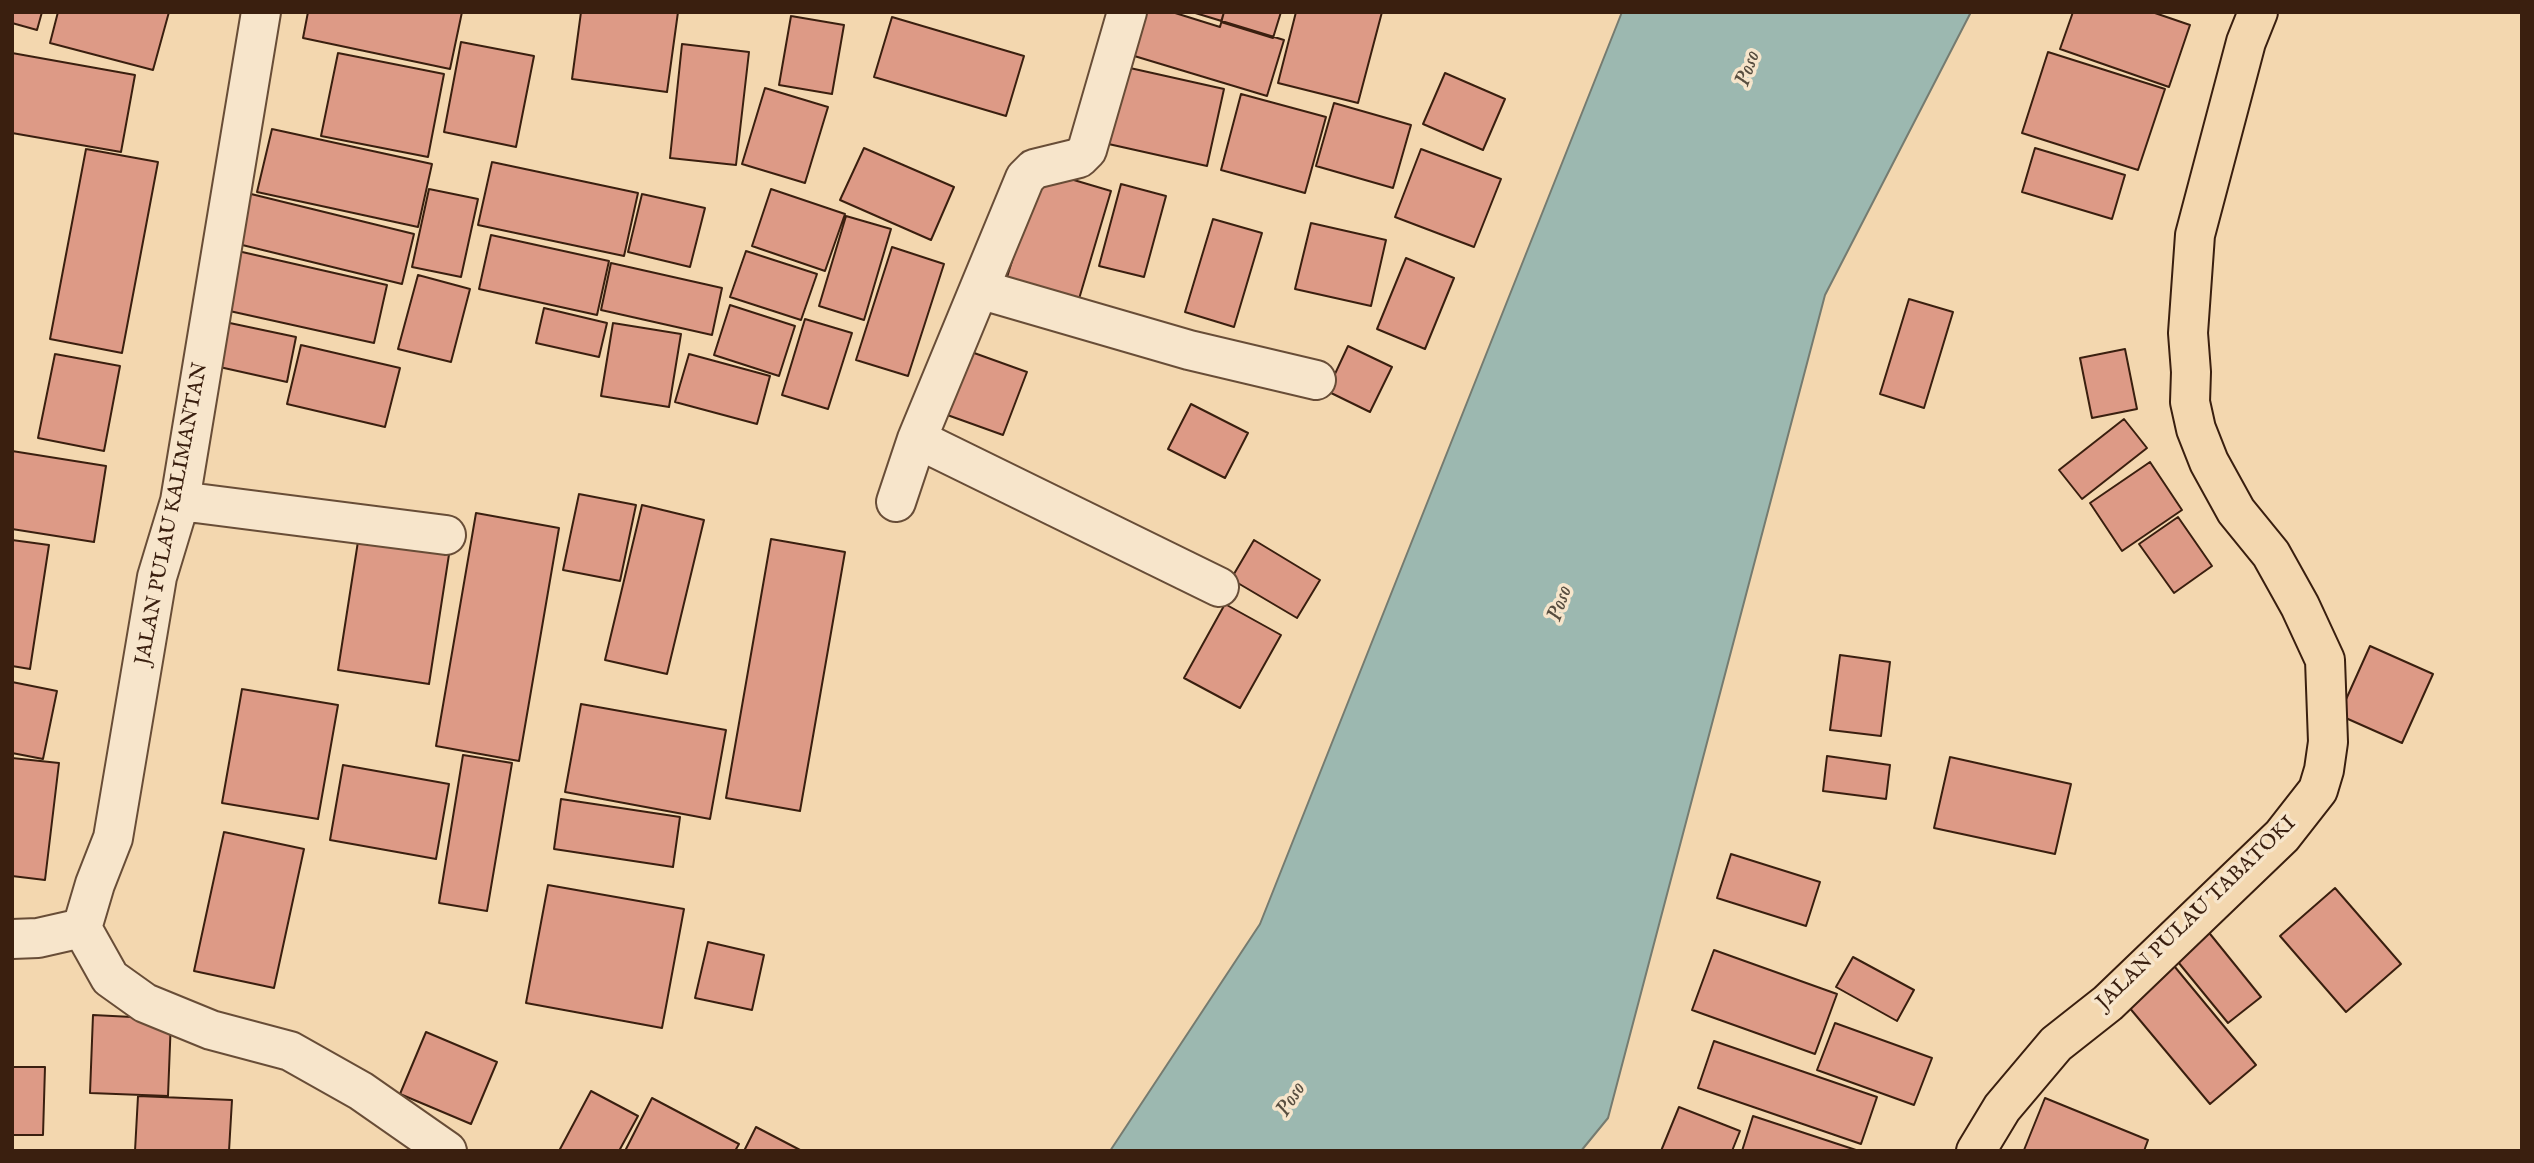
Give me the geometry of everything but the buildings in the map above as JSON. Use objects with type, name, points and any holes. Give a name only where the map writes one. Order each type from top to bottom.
[{"type":"highway","name":"JALAN PULAU TABATOKI","points":[[1976,1151],[2002,1108],[2056,1044],[2108,1003],[2282,836],[2318,790],[2323,771],[2328,742],[2325,660],[2300,606],[2271,554],[2236,511],[2209,463],[2196,429],[2190,402],[2188,333],[2195,235],[2246,42],[2258,12]]},
{"type":"street","name":"JALAN PULAU KALIMANTAN","points":[[82,928],[113,838],[157,577],[180,501],[261,12]]},
{"type":"street","points":[[896,502],[917,439],[1029,173],[1034,169],[1079,158],[1087,150],[1127,12]]},
{"type":"street","points":[[979,289],[1189,350],[1316,380]]},
{"type":"street","points":[[917,439],[1219,587]]},
{"type":"street","points":[[180,501],[446,535]]},
{"type":"street","points":[[12,939],[38,938],[82,928],[110,978],[145,1003],[211,1030],[290,1051],[361,1091],[447,1151]]},
{"type":"water","name":"Poso","points":[[1622,12],[1971,12],[1825,295],[1608,1118],[1581,1151],[1110,1151],[1260,924]]}]
